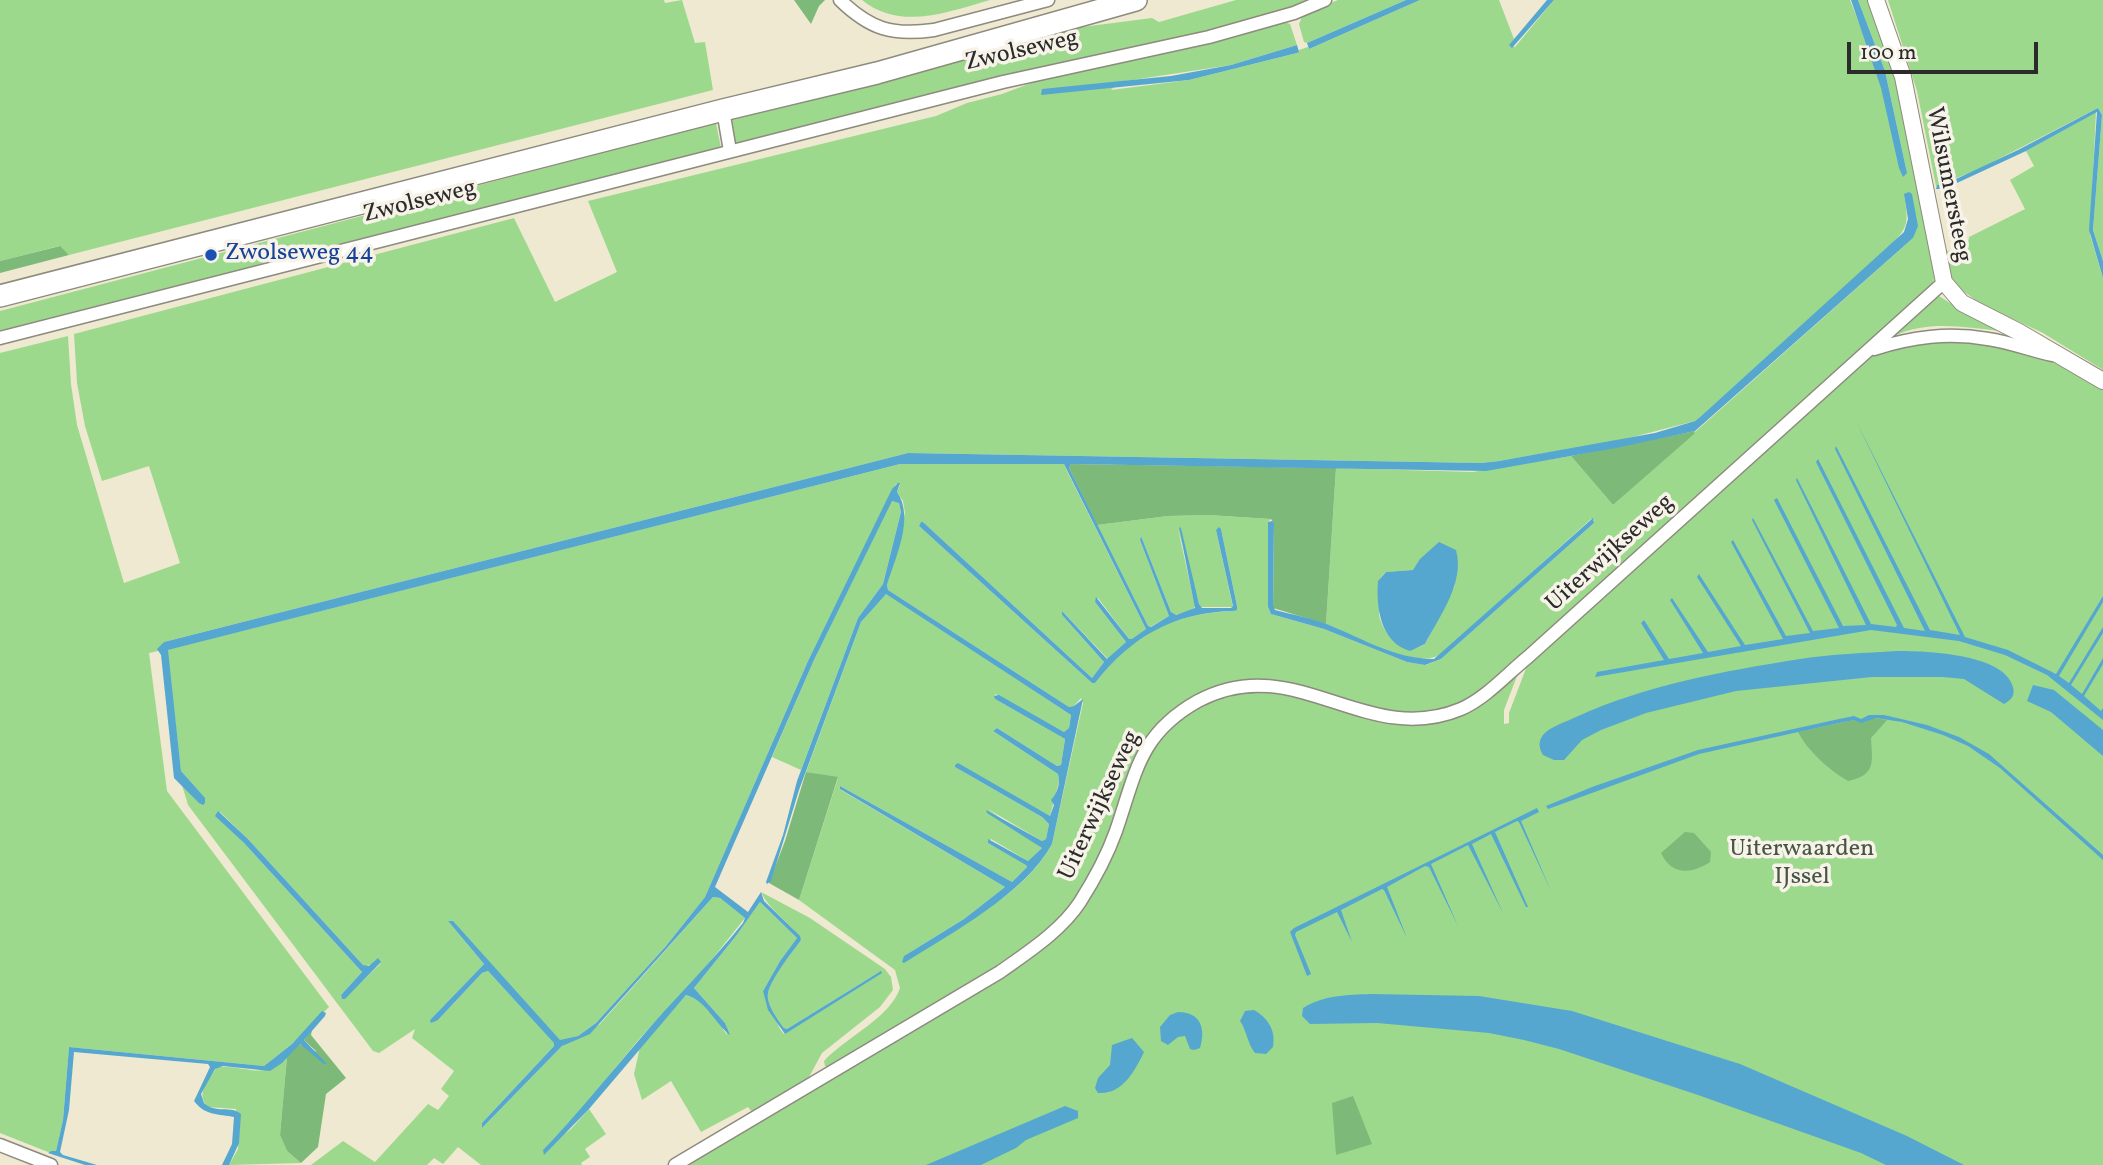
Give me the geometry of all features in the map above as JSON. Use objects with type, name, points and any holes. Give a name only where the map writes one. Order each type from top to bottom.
[{"type":"main road","name":"Zwolseweg","points":[[0,296],[877,72],[1136,0]]},
{"type":"street","name":"Zwolseweg","points":[[840,0],[870,24],[897,32],[916,33],[1048,0]]},
{"type":"street","name":"Zwolseweg","points":[[0,338],[1003,82],[1209,37],[1294,13],[1325,0]]},
{"type":"street","name":"Wilsumersteeg","points":[[1876,0],[1903,78],[1944,282],[1962,303],[2064,357],[2103,381]]},
{"type":"street","points":[[723,110],[730,151]]},
{"type":"street","name":"Uiterwijkseweg","points":[[675,1165],[1000,972],[1044,940],[1078,905],[1104,859],[1116,832],[1130,782],[1144,751],[1163,727],[1182,711],[1217,692],[1254,684],[1286,687],[1359,711],[1393,718],[1427,718],[1463,708],[1528,657],[1944,282]]},
{"type":"street","name":"Uiterwijkseweg","points":[[1871,350],[1915,337],[1938,335],[1988,339],[2064,357]]},
{"type":"street","points":[[0,1145],[51,1165]]},
{"type":"green space","points":[[0,0],[664,0],[665,3],[682,0],[695,43],[705,42],[713,90],[69,255],[59,246],[0,261]]},
{"type":"green space","points":[[794,0],[825,0],[819,6],[811,24]]},
{"type":"green space","points":[[862,0],[990,0],[941,13],[908,17],[892,15]]},
{"type":"green space","points":[[1236,0],[1313,0],[1272,16],[736,144],[730,119],[1051,31],[1152,18],[1159,22]]},
{"type":"green space","points":[[1338,0],[1406,0],[1304,42],[1299,24],[1303,14]]},
{"type":"green space","points":[[1420,0],[1499,0],[1514,39],[1510,45],[1515,47],[1554,0],[1850,0],[1873,59],[1907,173],[1885,71],[1858,0],[1871,0],[1891,55],[1935,275],[1933,283],[1528,653],[1465,703],[1412,716],[1237,685],[1156,731],[1115,826],[1076,901],[1057,921],[1015,956],[831,1070],[825,1066],[824,1061],[887,1009],[900,988],[895,970],[799,900],[838,778],[806,772],[861,622],[887,594],[1071,715],[1069,728],[1064,732],[995,694],[995,699],[1065,739],[1061,765],[1057,766],[997,728],[993,731],[1058,774],[1060,777],[1050,816],[955,767],[1042,817],[1049,824],[1046,839],[1042,841],[988,809],[1042,848],[1028,861],[991,839],[988,843],[1026,864],[1027,867],[1012,882],[840,786],[841,790],[1005,887],[964,919],[904,956],[987,910],[1025,879],[1040,862],[1052,844],[1083,703],[1081,698],[1074,706],[1069,707],[888,590],[905,513],[903,501],[897,492],[900,485],[896,484],[808,661],[705,897],[666,946],[596,1023],[578,1036],[560,1041],[453,922],[448,921],[484,964],[430,1020],[438,1020],[482,973],[488,971],[554,1042],[554,1046],[482,1123],[482,1128],[562,1046],[600,1024],[713,897],[720,898],[745,918],[697,978],[639,1039],[574,1118],[543,1150],[571,1129],[589,1109],[606,1134],[585,1149],[590,1157],[581,1163],[582,1165],[481,1165],[458,1147],[443,1164],[434,1158],[427,1165],[311,1165],[343,1141],[375,1162],[428,1104],[438,1110],[449,1096],[441,1089],[454,1071],[412,1038],[415,1029],[379,1053],[373,1051],[188,805],[182,785],[205,803],[181,771],[167,650],[900,464],[1057,463],[1064,464],[1146,629],[1132,640],[1129,639],[1098,598],[1095,602],[1126,642],[1108,659],[1062,611],[1062,615],[1104,662],[1092,678],[923,522],[919,526],[1092,683],[1139,639],[1155,630],[1191,617],[1233,611],[1237,606],[1221,529],[1216,530],[1233,607],[1200,607],[1178,529],[1195,606],[1193,610],[1175,615],[1171,612],[1141,536],[1140,540],[1169,616],[1148,626],[1097,525],[1168,516],[1208,515],[1271,519],[1268,522],[1268,607],[1271,614],[1324,629],[1407,662],[1426,665],[1441,659],[1594,523],[1594,520],[1591,519],[1440,655],[1415,658],[1383,649],[1326,624],[1336,468],[1473,472],[1571,456],[1613,505],[1913,238],[1904,194],[1906,223],[1897,239],[1695,421],[1621,440],[1481,463],[908,453],[164,642],[158,651],[149,653],[167,791],[329,1007],[292,1044],[264,1066],[69,1047],[63,1120],[56,1151],[48,1152],[0,1133],[0,353],[68,336],[77,425],[124,583],[180,563],[149,466],[102,481],[85,426],[77,383],[74,334],[514,218],[555,302],[617,272],[588,201],[936,116],[1050,76],[1282,21],[1290,24],[1297,45],[1231,65],[1119,82],[1111,90],[1189,80],[1297,53],[1308,47],[1309,49]],"holes":[[[1416,566],[1455,585],[1425,644],[1410,648],[1397,644],[1383,626],[1379,615],[1378,586],[1386,572],[1414,570]],[[220,812],[363,965],[381,963],[345,998],[342,999],[341,995],[362,972],[216,816]]]},
{"type":"green space","points":[[1888,0],[2103,0],[2103,261],[2093,230],[2102,115],[2098,108],[1979,169],[1936,186],[1917,91]]},
{"type":"green space","points":[[2096,112],[2090,235],[2103,278],[2103,370],[2043,333],[1981,304],[1963,291],[1949,275],[1943,253],[1968,243],[1969,237],[2025,209],[2010,180],[2034,166],[2026,151]]},
{"type":"green space","points":[[716,123],[721,148],[0,333],[0,311]]},
{"type":"green space","points":[[60,246],[69,255],[0,273],[0,261]]},
{"type":"green space","points":[[1939,296],[2000,331],[1933,326],[1894,336],[1932,299]]},
{"type":"green space","name":"Uiterwaarden IJssel","points":[[1914,340],[1975,342],[2018,348],[2075,368],[2103,387],[2103,1165],[684,1165],[1005,968],[1088,892],[1154,742],[1198,705],[1252,689],[1432,721],[1517,676],[1504,710],[1504,724],[1509,723],[1509,713],[1530,658],[1857,366],[1877,353]]},
{"type":"green space","points":[[1695,431],[1613,505],[1571,456]]},
{"type":"green space","points":[[1071,464],[1336,468],[1326,624],[1273,608],[1274,524],[1271,519],[1208,515],[1168,516],[1097,525],[1069,468]]},
{"type":"green space","points":[[891,501],[899,502],[901,512],[883,584],[858,618],[801,770],[772,757],[814,660]]},
{"type":"green space","points":[[1873,718],[1887,720],[1871,738],[1871,766],[1864,775],[1848,781],[1820,760],[1798,732],[1854,720],[1864,722]]},
{"type":"green space","points":[[806,772],[838,777],[799,900],[769,883]]},
{"type":"green space","points":[[1685,832],[1694,833],[1711,852],[1710,862],[1696,869],[1682,871],[1671,866],[1661,853]]},
{"type":"green space","points":[[761,892],[810,918],[885,969],[891,977],[893,990],[880,1007],[822,1053],[808,1079],[753,1113],[748,1107],[701,1132],[671,1081],[642,1100],[634,1074],[640,1047],[686,995],[704,1006],[727,1035],[725,1023],[694,988],[760,902],[797,938],[763,991],[784,1034],[881,971],[787,1029],[784,1028],[771,1007],[768,993],[777,973],[801,940],[769,905]]},
{"type":"green space","points":[[312,1030],[311,1035],[346,1078],[326,1094],[318,1147],[301,1163],[287,1151],[280,1135],[287,1057],[299,1044],[317,1052],[304,1040]]},
{"type":"green space","points":[[287,1057],[280,1135],[287,1151],[301,1163],[229,1165],[238,1149],[236,1109],[208,1107],[203,1097],[207,1082],[217,1067],[271,1069]]},
{"type":"green space","points":[[1353,1096],[1372,1144],[1336,1155],[1332,1103]]},
{"type":"water","points":[[1406,0],[1420,0],[1309,49],[1307,43]]},
{"type":"water","points":[[1547,0],[1554,0],[1512,48],[1509,45]]},
{"type":"water","points":[[1851,0],[1858,0],[1885,71],[1907,173],[1903,177],[1881,88]]},
{"type":"water","points":[[1297,45],[1297,53],[1189,80],[1041,95],[1042,89],[1171,76],[1231,65]]},
{"type":"water","points":[[2098,108],[2102,115],[2093,230],[2103,261],[2103,278],[2089,230],[2097,112],[2026,151],[1944,189],[1936,189],[1937,185],[1943,185],[2018,150]]},
{"type":"water","points":[[1904,194],[1912,194],[1918,226],[1913,238],[1695,431],[1486,471],[1071,464],[1069,468],[1148,626],[1151,627],[1169,616],[1140,540],[1141,536],[1171,612],[1176,615],[1195,608],[1179,527],[1202,608],[1233,606],[1216,530],[1219,527],[1221,529],[1237,606],[1237,610],[1191,616],[1155,630],[1124,652],[1095,683],[919,526],[923,522],[1092,678],[1104,662],[1062,615],[1062,611],[1107,659],[1126,642],[1095,602],[1096,597],[1129,639],[1146,629],[1064,464],[900,464],[168,650],[181,771],[205,798],[205,803],[199,803],[174,778],[161,655],[157,649],[164,642],[908,453],[1481,463],[1655,433],[1695,421],[1904,232],[1908,219]]},
{"type":"water","points":[[1856,421],[1965,637],[2008,650],[2056,674],[2103,596],[2103,602],[2059,676],[2069,683],[2103,627],[2103,633],[2071,685],[2082,694],[2103,658],[2103,664],[2084,696],[2101,711],[2103,708],[2103,720],[2047,675],[2005,655],[1959,641],[1871,630],[1595,677],[1597,672],[1664,660],[1641,623],[1644,620],[1669,659],[1703,653],[1670,600],[1672,598],[1708,652],[1741,646],[1697,577],[1699,574],[1745,645],[1783,639],[1731,542],[1733,540],[1786,636],[1810,633],[1753,518],[1813,631],[1839,628],[1774,500],[1777,498],[1843,626],[1866,625],[1797,478],[1871,624],[1896,627],[1816,462],[1818,459],[1904,628],[1925,631],[1835,449],[1836,446],[1930,630],[1960,635]]},
{"type":"water","points":[[898,483],[897,492],[902,502],[904,526],[887,585],[888,590],[1069,707],[1083,699],[1052,844],[1040,862],[1006,896],[964,926],[902,962],[904,956],[964,919],[1005,887],[840,789],[840,786],[1012,882],[1026,865],[988,843],[988,839],[1028,861],[1042,848],[986,810],[1042,841],[1046,839],[1049,824],[1042,817],[955,765],[958,763],[1050,816],[1054,805],[1051,800],[1059,784],[1058,774],[993,731],[997,728],[1057,766],[1061,765],[1065,739],[994,696],[999,695],[1064,732],[1069,728],[1071,715],[886,594],[861,622],[799,790],[771,881],[767,884],[766,882],[783,835],[797,781],[858,618],[883,584],[901,512],[899,503],[892,501],[814,660],[715,887],[748,912],[761,892],[764,901],[800,936],[801,940],[777,973],[768,993],[771,1007],[784,1028],[787,1029],[881,971],[882,973],[785,1034],[768,1010],[763,991],[797,938],[760,902],[694,988],[725,1023],[730,1035],[705,1007],[686,995],[589,1109],[544,1155],[543,1150],[743,923],[745,918],[720,898],[713,897],[590,1034],[562,1046],[482,1128],[482,1123],[554,1043],[488,971],[482,973],[438,1020],[431,1023],[430,1020],[484,964],[448,921],[453,921],[560,1040],[578,1036],[596,1023],[666,946],[705,897],[808,661],[892,489]]},
{"type":"water","points":[[1593,518],[1594,523],[1441,659],[1425,665],[1407,662],[1324,629],[1271,614],[1268,607],[1268,522],[1272,521],[1275,610],[1323,623],[1393,652],[1434,659]]},
{"type":"water","points":[[1439,542],[1456,550],[1458,562],[1454,587],[1425,644],[1410,651],[1392,640],[1386,632],[1379,612],[1378,581],[1386,572],[1413,570],[1420,559]]},
{"type":"water","points":[[1897,651],[1962,656],[1995,667],[2007,676],[2013,687],[2013,695],[2004,704],[1964,679],[1943,677],[1872,677],[1736,691],[1646,713],[1601,730],[1582,740],[1564,760],[1554,760],[1543,755],[1540,747],[1543,735],[1554,727],[1603,706],[1658,688],[1714,674],[1800,659]]},
{"type":"water","points":[[2033,685],[2054,690],[2103,730],[2103,756],[2051,712],[2027,701]]},
{"type":"water","points":[[1869,715],[1884,715],[1927,725],[1959,737],[1989,754],[2103,855],[2103,860],[2000,768],[1968,746],[1902,722],[1876,718],[1861,723],[1854,720],[1839,723],[1699,754],[1548,809],[1546,806],[1698,750],[1854,716],[1861,719]]},
{"type":"water","points":[[1537,808],[1539,812],[1521,821],[1551,891],[1517,821],[1495,832],[1528,907],[1491,834],[1472,844],[1503,913],[1468,845],[1431,864],[1458,926],[1429,867],[1425,866],[1387,887],[1407,938],[1382,889],[1341,910],[1352,942],[1337,912],[1296,932],[1311,974],[1307,976],[1290,932],[1294,928]]},
{"type":"water","points":[[218,811],[248,839],[363,965],[369,966],[378,958],[381,962],[345,999],[342,999],[341,995],[362,972],[244,843],[215,816]]},
{"type":"water","points":[[1371,994],[1479,996],[1572,1011],[1740,1064],[1907,1136],[1964,1165],[1886,1165],[1861,1153],[1698,1095],[1524,1040],[1489,1033],[1377,1023],[1310,1024],[1302,1016],[1303,1008],[1319,1000]]},
{"type":"water","points":[[1254,1010],[1267,1021],[1272,1030],[1273,1047],[1266,1054],[1255,1053],[1240,1021],[1245,1011]]},
{"type":"water","points":[[322,1011],[326,1013],[325,1016],[304,1040],[325,1065],[300,1044],[270,1071],[223,1066],[215,1069],[201,1094],[204,1103],[213,1108],[233,1110],[241,1114],[239,1143],[229,1165],[222,1165],[232,1144],[234,1117],[208,1112],[194,1101],[210,1067],[208,1064],[74,1052],[69,1110],[60,1152],[97,1165],[85,1165],[48,1153],[56,1151],[63,1120],[69,1047],[264,1066],[292,1044]]},
{"type":"water","points":[[1178,1012],[1197,1018],[1202,1028],[1200,1048],[1190,1049],[1185,1036],[1178,1037],[1168,1045],[1161,1041],[1160,1027],[1170,1015]]},
{"type":"water","points":[[1132,1038],[1144,1052],[1136,1067],[1121,1086],[1106,1093],[1098,1093],[1095,1088],[1098,1078],[1110,1065],[1112,1045]]},
{"type":"water","points":[[1065,1106],[1078,1111],[1078,1118],[1026,1140],[1016,1148],[981,1165],[926,1165]]},
{"type":"place","name":"Zwolseweg 44","points":[[211,255]]}]
